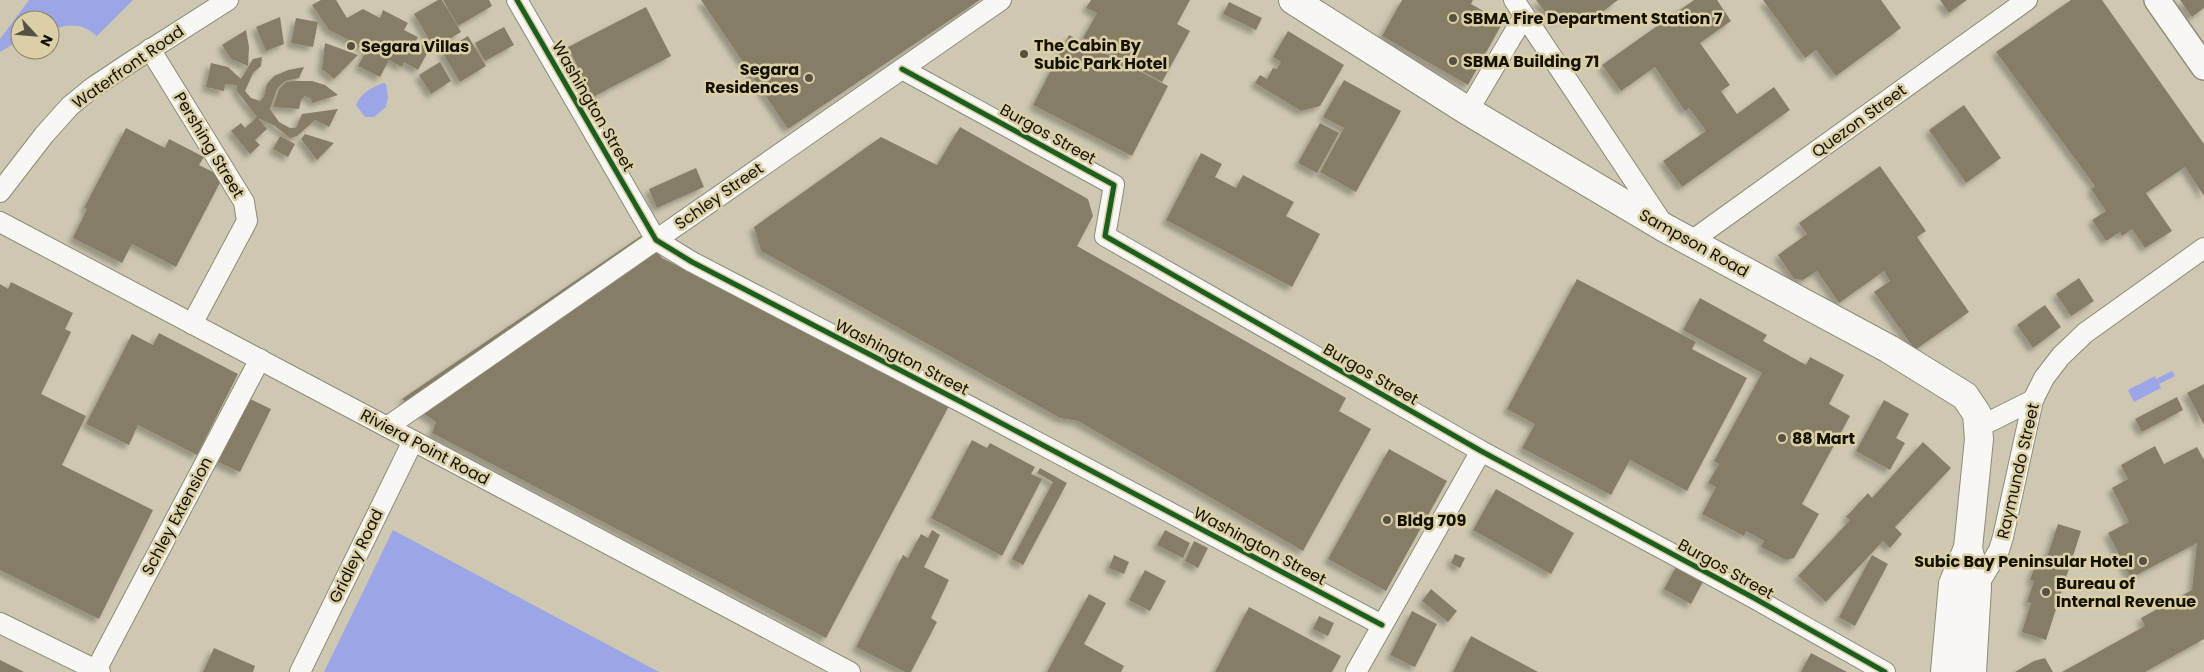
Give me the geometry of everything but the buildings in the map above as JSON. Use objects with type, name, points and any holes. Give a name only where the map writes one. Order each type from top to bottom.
[{"type":"main road","name":"Sampson Road","points":[[1293,0],[1468,111],[1665,228],[1889,349],[1957,390],[1972,405],[1979,427],[1979,439],[1968,548],[1953,584],[1945,672]]},
{"type":"main road","name":"Sampson Road","points":[[1968,548],[1977,587],[1972,672]]},
{"type":"street","name":"Waterfront Road","points":[[0,192],[44,135],[70,106],[92,88],[228,0]]},
{"type":"street","name":"Schley Street","points":[[387,427],[1001,0]]},
{"type":"street","name":"Quezon Street","points":[[1690,242],[2027,0]]},
{"type":"street","points":[[2157,0],[2204,67]]},
{"type":"street","name":"Washington Street","points":[[523,2],[656,240],[692,262],[969,406],[1382,625]]},
{"type":"street","points":[[1468,111],[1519,8]]},
{"type":"street","points":[[1519,8],[1665,228]]},
{"type":"street","name":"Pershing Street","points":[[150,50],[244,202],[247,221],[192,324]]},
{"type":"street","name":"Burgos Street","points":[[902,69],[1114,185],[1104,236],[1481,451],[1754,598],[1885,672]]},
{"type":"street","name":"Riviera Point Road","points":[[0,222],[850,672]]},
{"type":"street","name":"Raymundo Street","points":[[1977,587],[1999,550],[2033,400],[2044,378],[2061,356],[2085,333],[2204,248]]},
{"type":"street","name":"Schley Extension","points":[[97,671],[260,359]]},
{"type":"street","points":[[1979,427],[2033,400]]},
{"type":"street","name":"Gridley Road","points":[[300,672],[413,441]]},
{"type":"street","points":[[1356,672],[1481,451]]},
{"type":"street","points":[[0,623],[97,671]]},
{"type":"water","points":[[29,0],[133,0],[97,36],[80,26],[60,27],[60,10],[22,10]]},
{"type":"water","points":[[10,26],[10,46],[0,52],[0,39]]},
{"type":"water","points":[[384,83],[386,84],[388,97],[386,107],[374,117],[365,117],[356,105],[358,101],[367,91]]},
{"type":"water","points":[[2172,371],[2175,376],[2159,384],[2161,388],[2134,402],[2128,390],[2155,376],[2156,379]]},
{"type":"water","points":[[393,530],[659,672],[324,672]]},
{"type":"cycle path","points":[[517,0],[656,240],[692,262],[969,406],[1382,625]]},
{"type":"cycle path","points":[[902,69],[1114,185],[1105,236],[1481,451],[1754,598],[1885,672]]},
{"type":"place","name":"SBMA Fire Department Station 7","points":[[1453,18]]},
{"type":"place","name":"Segara Villas","points":[[351,46]]},
{"type":"place","name":"The Cabin By Subic Park Hotel","points":[[1024,54]]},
{"type":"place","name":"SBMA Building 71","points":[[1453,61]]},
{"type":"place","name":"Segara Residences","points":[[809,78]]},
{"type":"place","name":"88 Mart","points":[[1782,438]]},
{"type":"place","name":"Bldg 709","points":[[1387,520]]},
{"type":"place","name":"Subic Bay Peninsular Hotel","points":[[2143,561]]},
{"type":"place","name":"Bureau of Internal Revenue","points":[[2046,592]]}]
